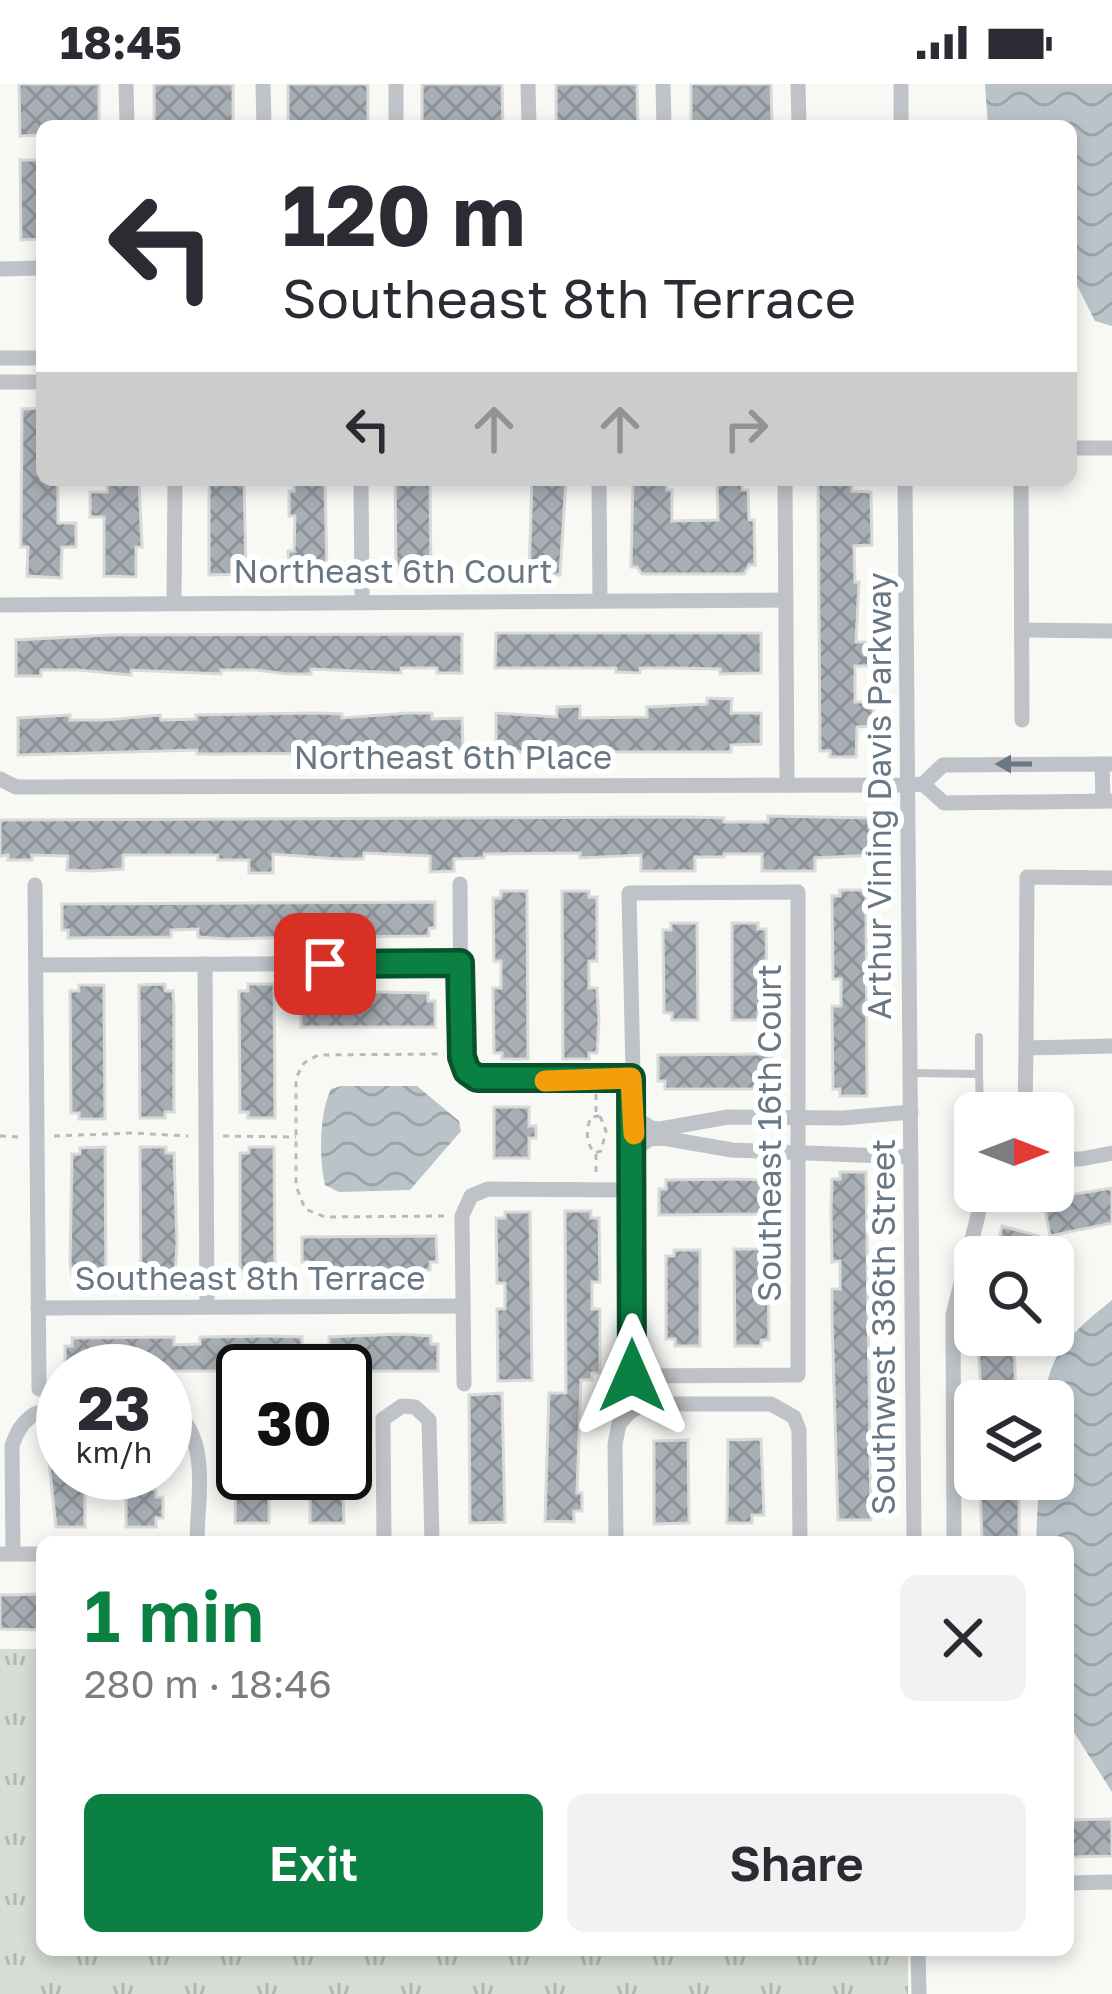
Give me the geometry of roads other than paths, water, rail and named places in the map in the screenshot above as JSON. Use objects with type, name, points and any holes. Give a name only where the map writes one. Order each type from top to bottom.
[{"type":"street","points":[[126,84],[127,120]]},
{"type":"street","points":[[263,84],[264,120]]},
{"type":"street","points":[[395,120],[396,84]]},
{"type":"street","points":[[529,84],[529,120]]},
{"type":"street","points":[[663,84],[664,120]]},
{"type":"street","points":[[799,84],[799,120]]},
{"type":"street","points":[[901,84],[901,120]]},
{"type":"street","points":[[0,269],[36,268]]},
{"type":"street","points":[[0,358],[36,358]]},
{"type":"street","points":[[0,382],[36,382]]},
{"type":"street","points":[[1077,448],[1112,448]]},
{"type":"street","points":[[174,602],[175,486]]},
{"type":"street","points":[[361,486],[362,600]]},
{"type":"street","points":[[599,486],[600,599]]},
{"type":"street","points":[[785,486],[787,785]]},
{"type":"street","name":"Arthur Vining Davis Parkway","points":[[905,486],[915,784],[911,1112]]},
{"type":"street","points":[[1022,486],[1022,720]]},
{"type":"street","name":"Northeast 6th Court","points":[[0,605],[786,600]]},
{"type":"street","points":[[1022,630],[1112,631]]},
{"type":"street","points":[[1107,764],[1107,801],[944,802],[915,784],[943,765],[1107,764]]},
{"type":"street","name":"Northeast 6th Place","points":[[0,779],[16,787],[915,784]]},
{"type":"street","points":[[1025,1092],[1027,877],[1112,878]]},
{"type":"street","points":[[460,884],[461,1054],[467,1071],[489,1081],[631,1078],[634,1117],[632,1190],[488,1189],[471,1196],[462,1216],[464,1384]]},
{"type":"street","points":[[35,885],[38,1344]]},
{"type":"street","name":"Southeast 16th Court","points":[[631,1078],[629,893],[798,892],[798,1375],[632,1376],[632,1190]]},
{"type":"street","points":[[36,965],[460,963]]},
{"type":"street","points":[[205,964],[207,1307]]},
{"type":"street","points":[[1026,1048],[1112,1046]]},
{"type":"street","points":[[634,1117],[655,1129],[710,1119],[911,1112]]},
{"type":"street","name":"Southwest 336th Street","points":[[911,1112],[914,1536]]},
{"type":"street","points":[[708,1148],[701,1130],[710,1119]]},
{"type":"street","points":[[634,1151],[656,1138],[708,1148],[911,1157]]},
{"type":"street","points":[[1074,1159],[1112,1153]]},
{"type":"street","points":[[954,1536],[953,1315],[978,1212]]},
{"type":"street","name":"Southeast 8th Terrace","points":[[38,1308],[463,1306]]},
{"type":"street","points":[[616,1536],[615,1444],[619,1424],[630,1412],[644,1404],[771,1404],[794,1418],[799,1430],[800,1536]]},
{"type":"street","points":[[384,1536],[383,1420],[402,1406],[415,1407],[429,1420],[432,1536]]},
{"type":"street","points":[[7,1554],[12,1446],[17,1430],[36,1413]]},
{"type":"street","points":[[192,1434],[197,1536]]},
{"type":"street","points":[[1074,1883],[1112,1882]]},
{"type":"street","points":[[918,1956],[919,1994]]},
{"type":"lane","points":[[979,1037],[980,1092]]},
{"type":"lane","points":[[910,1073],[980,1074]]},
{"type":"water","points":[[985,84],[1112,84],[1112,326],[1095,321],[1077,285],[1077,120],[988,120]]},
{"type":"water","points":[[417,1086],[459,1121],[461,1131],[410,1190],[339,1192],[325,1185],[321,1136],[331,1089]]},
{"type":"water","points":[[1112,1300],[1112,1792],[1074,1732],[1074,1536],[1036,1536],[1038,1500],[1074,1500],[1074,1380],[1048,1380],[1058,1356],[1074,1356],[1074,1334]]}]
